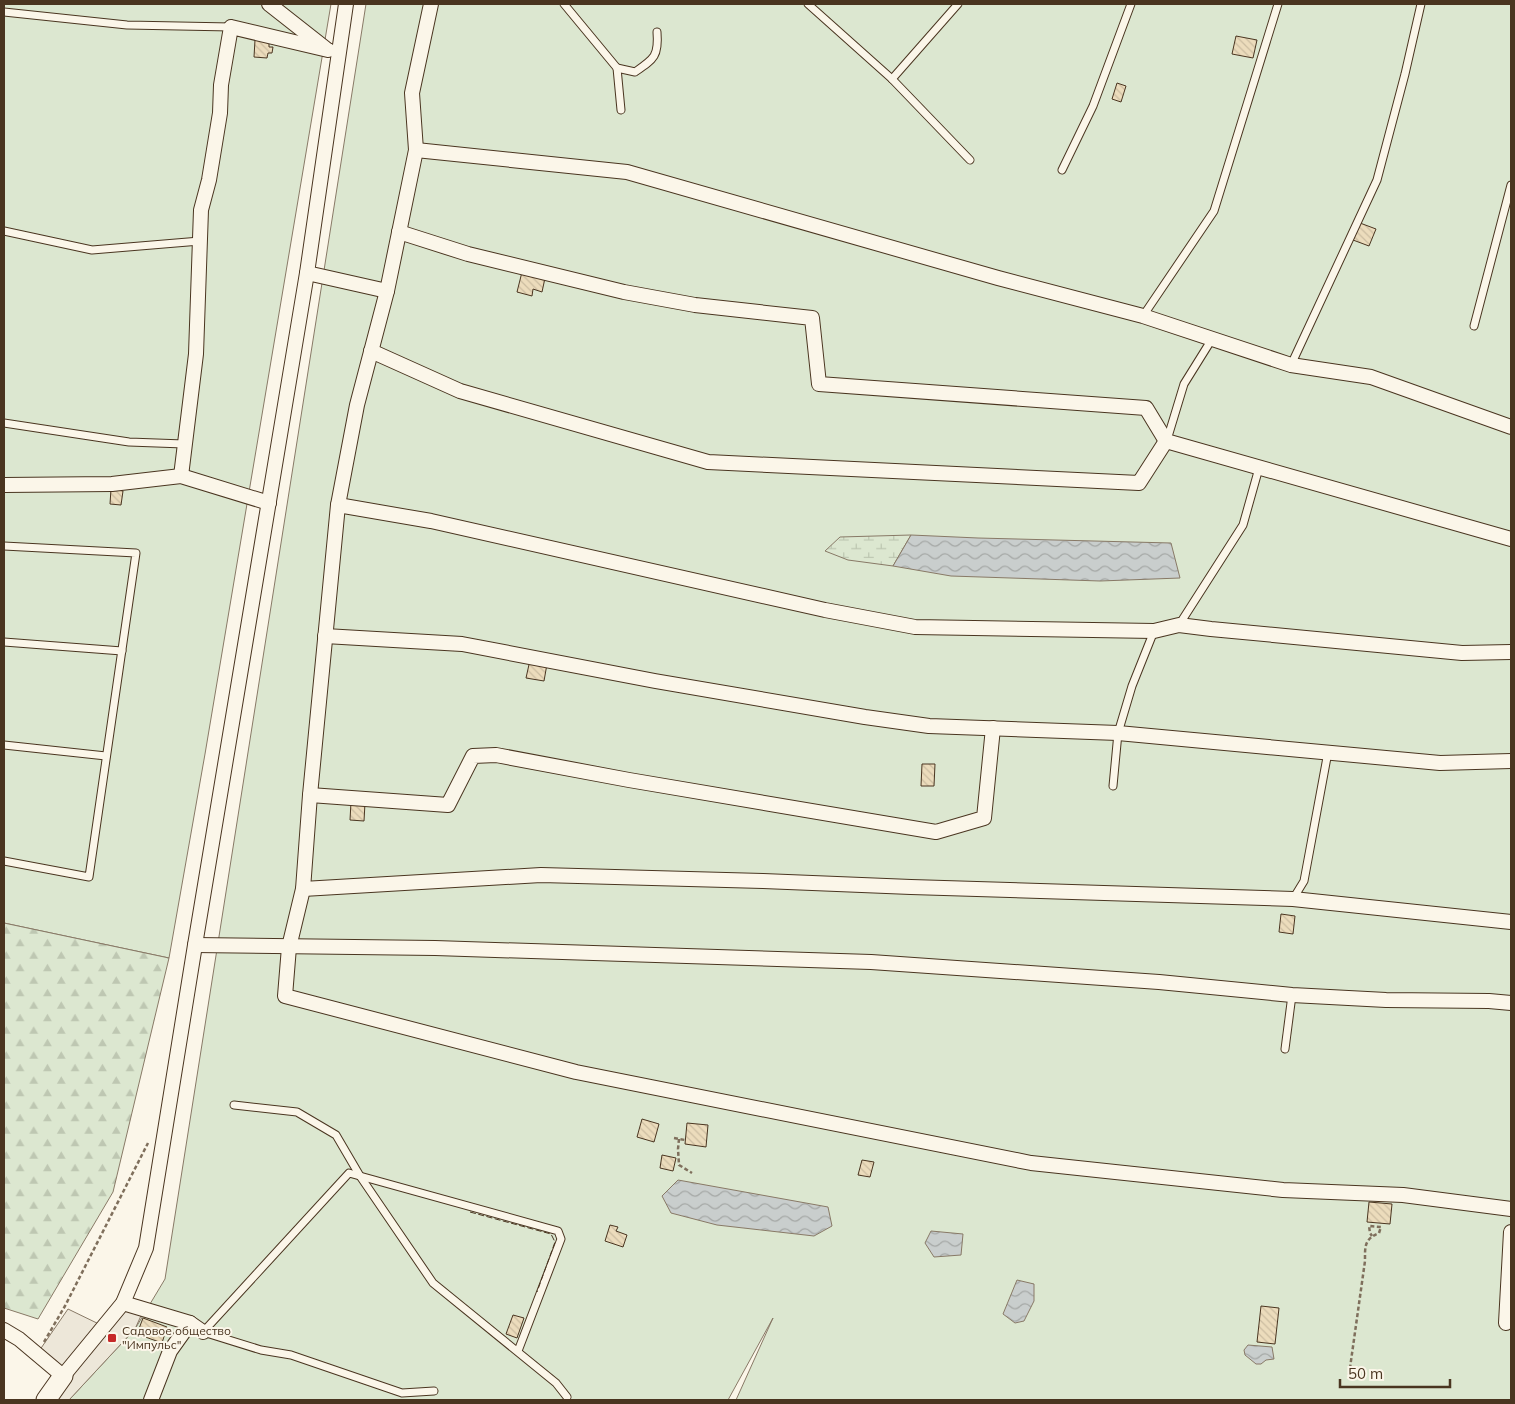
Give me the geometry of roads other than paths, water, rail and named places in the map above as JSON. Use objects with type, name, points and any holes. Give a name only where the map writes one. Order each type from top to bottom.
[{"type":"street","points":[[269,4],[333,54]]},
{"type":"street","points":[[46,1400],[63,1376],[123,1303],[146,1248],[307,273],[333,54],[346,4]]},
{"type":"street","points":[[431,4],[412,93],[416,150],[387,291],[357,404],[338,505],[310,795],[303,889],[290,947],[285,996],[576,1072],[1032,1163],[1283,1190],[1403,1195],[1511,1209]]},
{"type":"street","points":[[181,476],[196,354],[201,210],[209,180],[220,113],[221,85],[231,27],[333,54]]},
{"type":"street","points":[[416,150],[627,172],[998,278],[1143,316],[1291,365],[1371,377],[1511,427]]},
{"type":"street","points":[[399,232],[468,254],[624,292],[695,305],[812,318],[819,384],[1146,408],[1166,442],[1511,539]]},
{"type":"street","points":[[307,273],[387,291]]},
{"type":"street","points":[[371,352],[460,391],[708,462],[1139,483],[1166,442]]},
{"type":"street","points":[[4,485],[112,484],[181,476],[269,503]]},
{"type":"street","points":[[338,505],[431,521],[825,610],[915,627],[1154,631],[1180,625],[1462,654],[1511,652]]},
{"type":"street","points":[[325,636],[462,644],[655,681],[865,717],[930,726],[1118,733],[1440,763],[1511,762]]},
{"type":"street","points":[[310,795],[448,805],[473,756],[496,755],[936,832],[984,818],[993,728]]},
{"type":"street","points":[[303,889],[541,876],[763,881],[921,888],[1292,899],[1511,922]]},
{"type":"street","points":[[195,945],[435,948],[872,962],[1159,982],[1292,994],[1386,1000],[1511,1003]]},
{"type":"street","points":[[1509,1323],[1511,1232]]},
{"type":"street","points":[[123,1303],[190,1323],[203,1332]]},
{"type":"street","points":[[151,1400],[170,1351],[190,1323]]},
{"type":"street","points":[[4,1330],[19,1339],[63,1376]]},
{"type":"lane","points":[[564,4],[617,68],[621,110]]},
{"type":"lane","points":[[808,4],[892,79],[970,160]]},
{"type":"lane","points":[[892,79],[958,4]]},
{"type":"lane","points":[[1062,170],[1093,106],[1131,4]]},
{"type":"lane","points":[[1143,316],[1214,211],[1278,4]]},
{"type":"lane","points":[[1291,365],[1377,180],[1406,74],[1421,4]]},
{"type":"lane","points":[[4,12],[127,25],[231,27]]},
{"type":"lane","points":[[617,68],[635,72],[652,60],[658,46],[657,32]]},
{"type":"lane","points":[[1474,326],[1511,185]]},
{"type":"lane","points":[[4,231],[92,250],[200,241]]},
{"type":"lane","points":[[1166,442],[1184,384],[1212,339]]},
{"type":"lane","points":[[4,423],[129,442],[184,444]]},
{"type":"lane","points":[[1180,625],[1243,525],[1259,468]]},
{"type":"lane","points":[[4,546],[136,553],[89,877],[4,861]]},
{"type":"lane","points":[[1113,786],[1118,733],[1132,686],[1154,631]]},
{"type":"lane","points":[[4,642],[122,651]]},
{"type":"lane","points":[[4,744],[106,756]]},
{"type":"lane","points":[[1292,899],[1304,881],[1328,752]]},
{"type":"lane","points":[[1286,1048],[1292,994]]},
{"type":"lane","points":[[234,1105],[297,1112],[336,1135],[360,1176],[433,1282],[556,1382],[567,1397]]},
{"type":"lane","points":[[434,1392],[402,1393],[292,1355],[261,1350],[203,1332],[349,1172],[558,1230],[561,1240],[518,1350]]},
{"type":"water","points":[[911,535],[1171,543],[1180,578],[1100,581],[951,576],[893,566]]},
{"type":"water","points":[[678,1180],[828,1207],[832,1226],[814,1236],[717,1225],[671,1213],[662,1196]]},
{"type":"water","points":[[931,1231],[963,1234],[961,1255],[934,1257],[925,1243]]},
{"type":"water","points":[[1017,1280],[1034,1284],[1034,1301],[1024,1321],[1015,1323],[1003,1314]]},
{"type":"water","points":[[1248,1345],[1272,1347],[1274,1359],[1256,1364],[1245,1355],[1244,1350]]},
{"type":"place","name":"Садовое общество \"Импульс\"","points":[[112,1338]]}]
